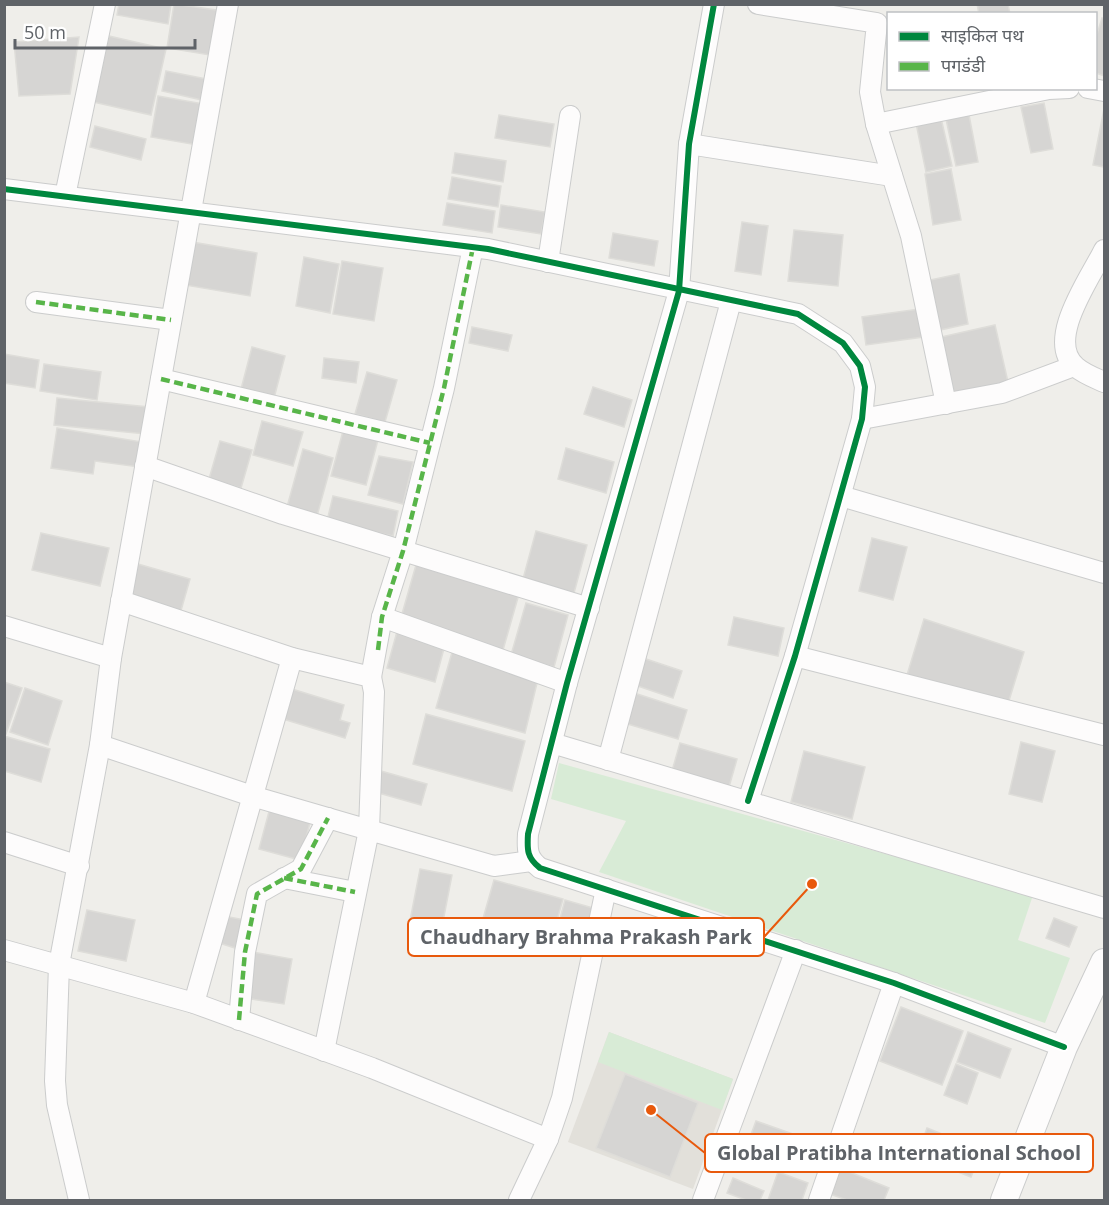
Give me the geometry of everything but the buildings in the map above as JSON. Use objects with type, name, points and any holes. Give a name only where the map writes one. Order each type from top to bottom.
[{"type":"street","points":[[65,196],[105,4]]},
{"type":"street","points":[[79,1200],[57,1105],[55,1082],[59,965],[79,866],[100,745],[111,658],[228,4]]},
{"type":"street","points":[[714,4],[689,144],[679,291],[567,683],[528,834],[527,850],[531,861],[540,868],[894,983],[1064,1047]]},
{"type":"street","points":[[758,4],[877,22],[870,92],[876,124],[910,236],[946,404]]},
{"type":"street","points":[[876,124],[1044,90]]},
{"type":"street","points":[[548,262],[570,116]]},
{"type":"street","points":[[689,144],[892,176]]},
{"type":"street","points":[[4,189],[473,247],[798,314],[843,343],[860,366],[865,387],[862,419],[795,656],[748,801]]},
{"type":"street","points":[[324,1051],[369,830],[374,692],[371,677],[382,617],[403,551],[430,443],[473,247]]},
{"type":"street","points":[[1104,250],[1065,324],[1065,349],[1074,366],[1104,382]]},
{"type":"street","points":[[608,760],[730,301]]},
{"type":"street","points":[[36,302],[171,320]]},
{"type":"street","points":[[862,419],[1002,393],[1074,366]]},
{"type":"street","points":[[161,379],[430,443]]},
{"type":"street","points":[[145,466],[282,514],[589,608]]},
{"type":"street","points":[[841,496],[1104,573]]},
{"type":"street","points":[[121,601],[291,658],[371,677]]},
{"type":"street","points":[[382,617],[567,683]]},
{"type":"street","points":[[4,626],[111,658]]},
{"type":"street","points":[[795,656],[1104,735]]},
{"type":"street","points":[[194,1003],[291,658]]},
{"type":"street","points":[[552,743],[1104,908]]},
{"type":"street","points":[[100,745],[252,796],[494,866],[531,861]]},
{"type":"street","points":[[239,1020],[244,952],[257,894],[301,869],[328,818]]},
{"type":"street","points":[[4,842],[79,866]]},
{"type":"street","points":[[284,878],[355,892]]},
{"type":"street","points":[[519,1200],[548,1139],[567,1080],[606,888]]},
{"type":"street","points":[[4,950],[194,1003],[324,1051],[548,1139]]},
{"type":"street","points":[[703,1200],[796,950]]},
{"type":"street","points":[[1004,1200],[1064,1047],[1104,962]]},
{"type":"street","points":[[819,1200],[894,983]]},
{"type":"shaded area","points":[[609,1032],[733,1079],[693,1189],[568,1142]]},
{"type":"green space","points":[[559,763],[1033,895],[1018,940],[1070,958],[1045,1023],[599,872],[626,821],[551,799]]},
{"type":"green space","points":[[609,1032],[733,1079],[722,1110],[598,1062]]},
{"type":"marked path","points":[[378,650],[382,617],[403,551],[444,388],[473,247]]},
{"type":"marked path","points":[[36,302],[171,320]]},
{"type":"marked path","points":[[161,379],[430,443]]},
{"type":"marked path","points":[[239,1020],[245,952],[257,894],[301,869],[328,818]]},
{"type":"marked path","points":[[284,878],[355,892]]},
{"type":"cycle path","points":[[714,4],[689,144],[679,291],[567,683],[528,834],[529,853],[532,861],[540,868],[894,983],[1064,1047]]},
{"type":"cycle path","points":[[4,189],[488,249],[798,314],[843,343],[860,366],[865,387],[862,419],[795,656],[748,801]]},
{"type":"place","name":"Chaudhary Brahma Prakash Park","points":[[812,884]]},
{"type":"place","name":"Global Pratibha International School","points":[[651,1110]]}]
